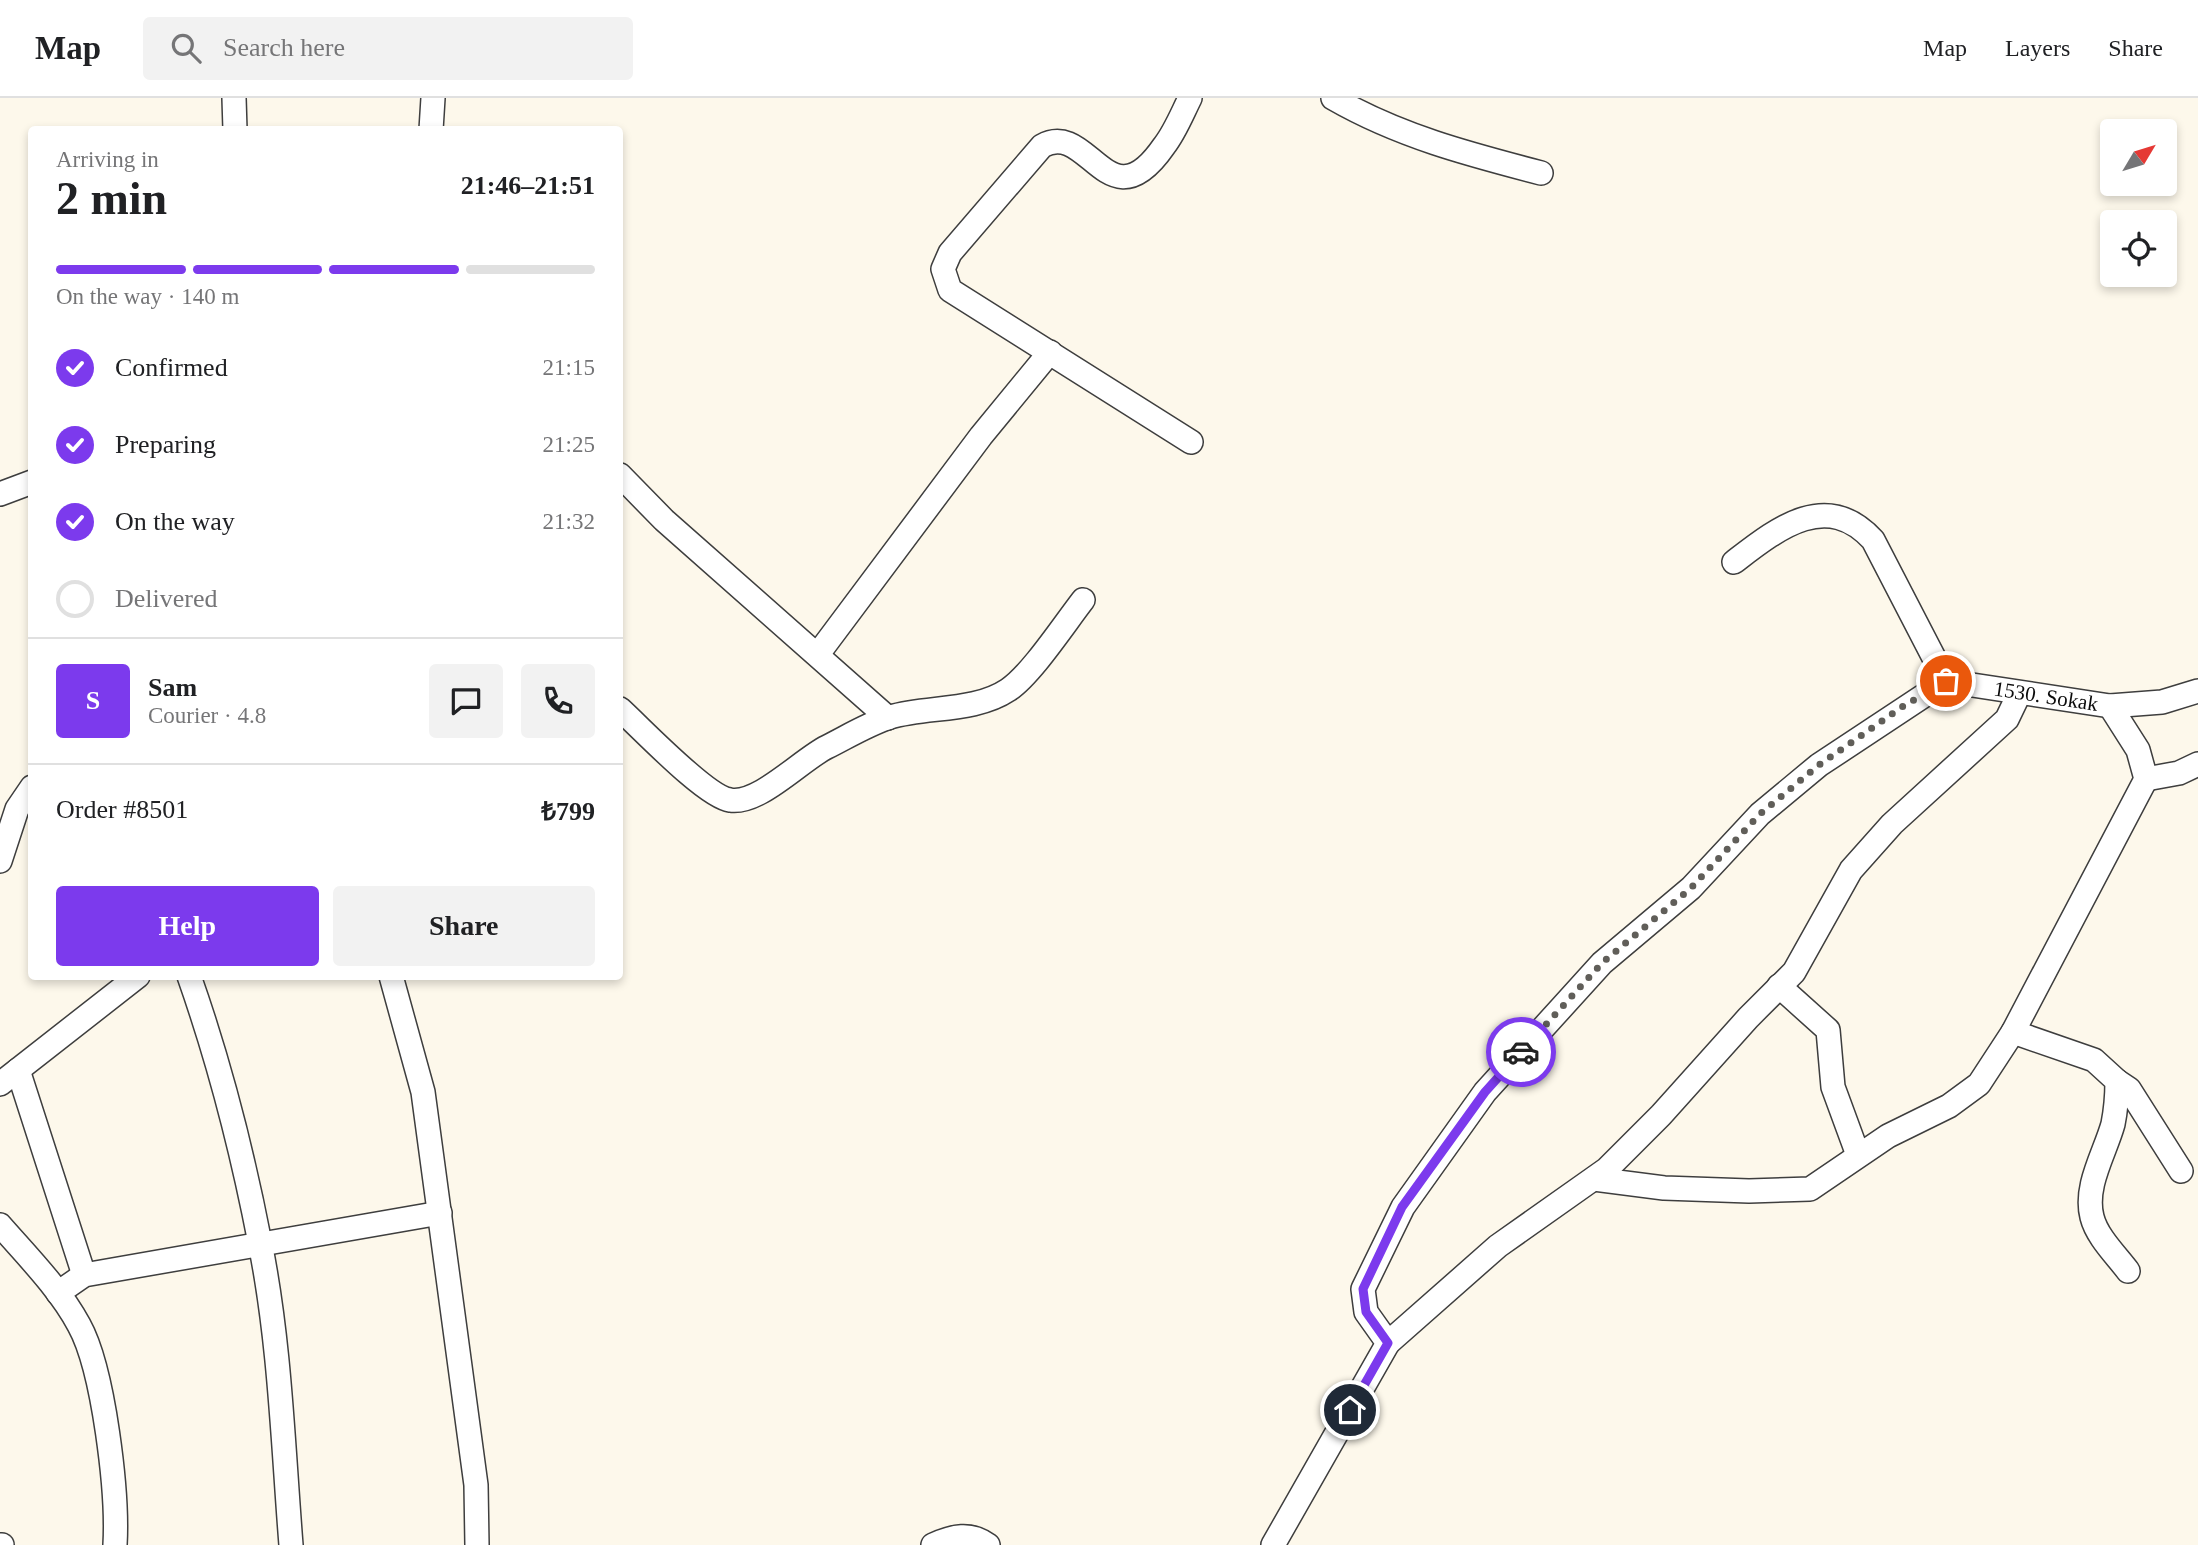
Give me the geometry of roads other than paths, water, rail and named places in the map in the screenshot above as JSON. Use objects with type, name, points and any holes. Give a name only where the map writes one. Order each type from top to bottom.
[{"type":"street","points":[[234,98],[235,126]]},
{"type":"street","points":[[431,126],[433,98]]},
{"type":"street","points":[[1190,98],[1164,147],[1142,171],[1128,178],[1112,176],[1064,142],[1049,142],[1042,146],[945,261],[944,276],[950,289],[1191,442]]},
{"type":"street","points":[[1333,98],[1377,122],[1430,143],[1541,173]]},
{"type":"street","points":[[818,654],[981,436],[1050,352]]},
{"type":"street","points":[[623,478],[664,520],[888,718]]},
{"type":"street","points":[[0,494],[28,484]]},
{"type":"street","points":[[1388,1343],[1366,1312],[1363,1289],[1402,1207],[1485,1092],[1602,963],[1691,888],[1760,814],[1819,765],[1902,707],[1946,681],[1873,540],[1854,523],[1829,514],[1796,522],[1762,540],[1734,562]]},
{"type":"street","points":[[623,712],[711,792],[731,801],[755,794],[823,749],[888,718],[932,708],[983,703],[1007,691],[1015,685],[1083,600]]},
{"type":"street","name":"1530. Sokak","points":[[1946,681],[2110,706],[2162,702],[2198,691]]},
{"type":"street","points":[[1273,1545],[1388,1343],[1499,1246],[1594,1179],[1661,1115],[1794,972],[1811,947],[1851,870],[1892,824],[2007,719],[2019,694]]},
{"type":"street","points":[[1594,1179],[1664,1188],[1749,1191],[1810,1189],[1858,1155],[1949,1106],[1979,1084],[2013,1032],[2146,779],[2138,750],[2110,706]]},
{"type":"street","points":[[2146,779],[2179,774],[2198,764]]},
{"type":"street","points":[[0,861],[17,810],[28,793]]},
{"type":"street","points":[[84,1275],[9,1077],[133,980]]},
{"type":"street","points":[[190,980],[208,1029],[260,1244],[272,1324],[291,1545]]},
{"type":"street","points":[[392,980],[423,1092],[476,1485],[477,1545]]},
{"type":"street","points":[[1779,986],[1828,1030],[1833,1087],[1858,1155]]},
{"type":"street","points":[[2013,1032],[2094,1060],[2129,1089],[2181,1171]]},
{"type":"street","points":[[2117,1081],[2112,1126],[2092,1182],[2092,1217],[2104,1241],[2128,1270]]},
{"type":"street","points":[[58,1293],[84,1275],[440,1213]]},
{"type":"street","points":[[0,1225],[58,1293],[80,1326],[92,1354],[117,1505],[115,1545]]},
{"type":"street","points":[[933,1545],[962,1535],[978,1538],[988,1545]]}]
